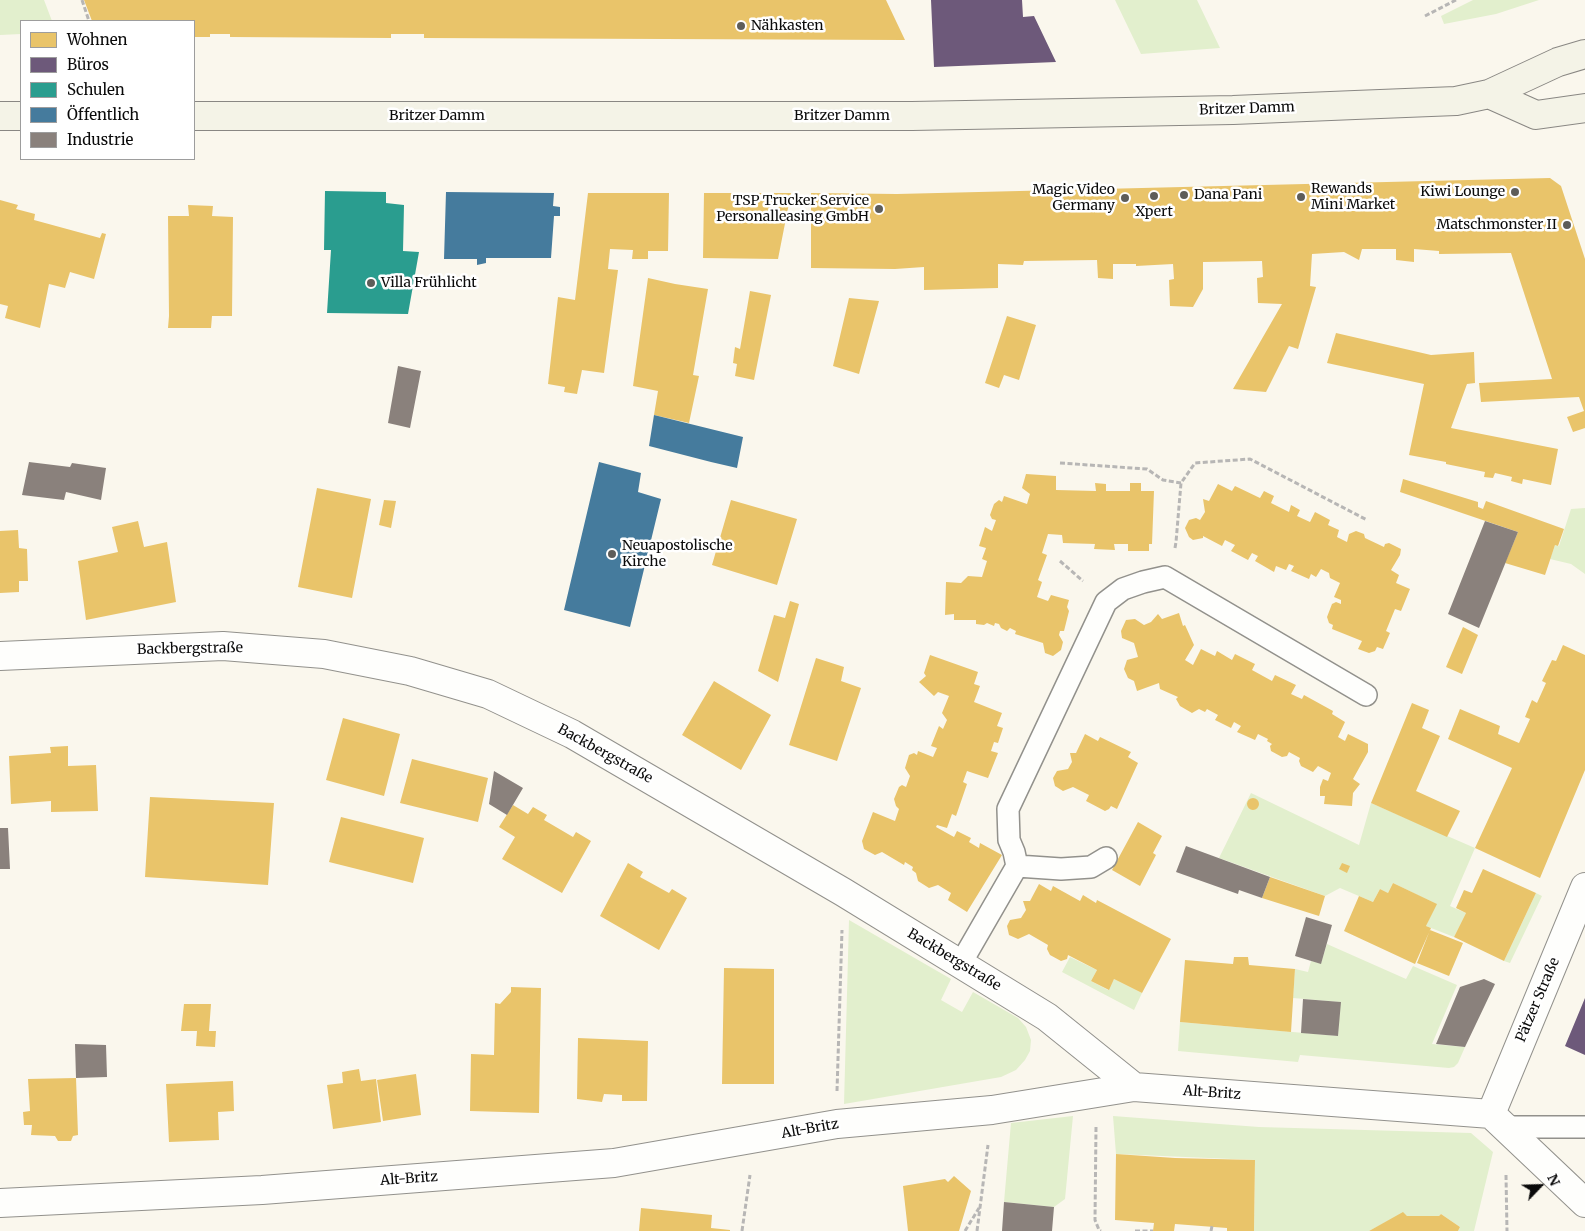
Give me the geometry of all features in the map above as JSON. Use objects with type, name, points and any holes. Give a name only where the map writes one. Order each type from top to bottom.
[{"type":"main road","name":"Britzer Damm","points":[[195,116],[922,116],[1224,110],[1456,101],[1489,94],[1558,62],[1585,54]]},
{"type":"main road","points":[[1489,94],[1536,115],[1584,114]]},
{"type":"main road","points":[[0,116],[20,116]]},
{"type":"street","name":"Backbergstraße","points":[[0,656],[223,646],[324,654],[410,671],[488,694],[572,734],[961,964],[1047,1017],[1134,1087]]},
{"type":"street","name":"Pätzer Straße","points":[[1498,1120],[1585,887]]},
{"type":"street","name":"Alt-Britz","points":[[0,1203],[262,1190],[614,1163],[837,1124],[992,1110],[1134,1087],[1498,1120]]},
{"type":"street","points":[[1498,1120],[1585,1203]]},
{"type":"lane","points":[[961,964],[1016,866],[1014,852],[1008,840],[1008,809],[1106,602],[1123,589],[1142,582],[1165,577],[1366,695]]},
{"type":"lane","points":[[1016,866],[1071,869],[1091,867],[1106,858]]},
{"type":"lane","points":[[1498,1120],[1585,1127]]},
{"type":"path","points":[[82,0],[89,20]]},
{"type":"path","points":[[1425,16],[1456,0]]},
{"type":"path","points":[[1165,577],[1176,542],[1182,483],[1195,463],[1250,459],[1367,520]]},
{"type":"path","points":[[1060,463],[1147,469],[1163,480],[1182,483]]},
{"type":"path","points":[[837,1124],[842,892]]},
{"type":"path","points":[[1099,1092],[1096,1116],[1095,1220],[1101,1231]]},
{"type":"path","points":[[977,1231],[992,1110]]},
{"type":"path","points":[[1498,1120],[1507,1231]]},
{"type":"path","points":[[742,1231],[754,1139]]},
{"type":"path","points":[[965,1231],[980,1206]]},
{"type":"path","points":[[1211,1231],[1212,1226]]},
{"type":"path","points":[[1135,1231],[1153,1231]]},
{"type":"green space","points":[[0,0],[44,0],[52,20],[20,20],[20,34],[0,35]]},
{"type":"green space","points":[[1115,0],[1197,0],[1220,48],[1141,54]]},
{"type":"green space","points":[[1473,0],[1539,0],[1496,14],[1444,24],[1441,16]]},
{"type":"green space","points":[[1585,508],[1585,574],[1571,564],[1550,559],[1555,545],[1559,546],[1571,509]]},
{"type":"green space","points":[[1251,793],[1359,845],[1371,803],[1475,848],[1450,906],[1466,913],[1454,937],[1426,926],[1436,904],[1393,883],[1388,893],[1380,889],[1373,902],[1340,888],[1325,896],[1219,858]]},
{"type":"green space","points":[[1536,893],[1542,896],[1510,963],[1504,961]]},
{"type":"green space","points":[[849,920],[951,979],[941,1000],[962,1012],[973,992],[1018,1018],[1026,1027],[1031,1040],[1030,1051],[1025,1060],[1016,1070],[1001,1077],[844,1104]]},
{"type":"green space","points":[[1327,944],[1406,979],[1413,966],[1457,985],[1432,1044],[1465,1047],[1458,1063],[1454,1067],[1449,1068],[1300,1055],[1298,1062],[1178,1051],[1180,1022],[1338,1036],[1340,1002],[1293,998],[1295,969],[1308,972],[1311,961],[1321,963]]},
{"type":"green space","points":[[1070,957],[1097,970],[1091,981],[1108,990],[1114,979],[1142,993],[1134,1010],[1062,972]]},
{"type":"green space","points":[[1073,1116],[1065,1199],[1054,1207],[1004,1202],[1011,1123]]},
{"type":"green space","points":[[1113,1116],[1259,1127],[1471,1133],[1493,1152],[1474,1231],[1458,1231],[1460,1227],[1441,1214],[1439,1216],[1407,1216],[1403,1213],[1369,1231],[1254,1231],[1255,1160],[1116,1154]]},
{"type":"building: Wohnen","points":[[84,0],[886,0],[905,40],[424,38],[424,34],[391,34],[391,38],[230,37],[230,34],[210,34],[210,37],[195,37],[195,20],[92,20]]},
{"type":"building: Wohnen","points":[[1550,178],[1561,186],[1585,259],[1585,428],[1573,432],[1567,417],[1584,411],[1579,397],[1481,402],[1479,383],[1552,379],[1511,253],[1439,254],[1439,251],[1414,249],[1414,262],[1396,260],[1396,249],[1362,249],[1359,260],[1344,252],[1312,254],[1310,286],[1316,287],[1298,349],[1289,346],[1266,392],[1233,389],[1282,304],[1258,303],[1257,278],[1263,277],[1262,261],[1203,262],[1203,289],[1193,307],[1170,306],[1169,280],[1174,279],[1173,264],[1136,266],[1136,264],[1113,264],[1113,279],[1098,278],[1097,260],[1024,261],[1023,265],[998,264],[998,288],[924,290],[924,267],[895,269],[811,268],[811,193],[897,194]]},
{"type":"building: Wohnen","points":[[588,193],[669,193],[668,251],[648,251],[648,259],[632,259],[633,250],[610,249],[608,269],[618,270],[604,373],[582,370],[577,394],[564,392],[565,387],[548,384],[558,297],[575,300]]},
{"type":"building: Wohnen","points":[[704,193],[791,193],[778,259],[703,258]]},
{"type":"building: Wohnen","points":[[0,200],[18,205],[16,209],[35,214],[34,220],[100,238],[102,233],[106,234],[94,279],[70,272],[65,288],[49,284],[40,328],[5,318],[8,306],[0,304]]},
{"type":"building: Wohnen","points":[[188,205],[213,206],[212,216],[233,217],[232,316],[212,316],[211,328],[168,328],[168,216],[189,216]]},
{"type":"building: Wohnen","points":[[648,278],[708,289],[693,375],[699,376],[689,423],[654,415],[658,391],[633,386]]},
{"type":"building: Wohnen","points":[[750,291],[771,295],[754,380],[735,376],[737,364],[733,363],[735,347],[740,349]]},
{"type":"building: Wohnen","points":[[849,298],[879,301],[859,374],[833,366]]},
{"type":"building: Wohnen","points":[[1007,316],[1036,325],[1019,380],[1004,375],[999,388],[985,383]]},
{"type":"building: Wohnen","points":[[1336,333],[1431,355],[1474,352],[1475,383],[1467,384],[1451,428],[1558,449],[1551,485],[1523,479],[1522,484],[1511,481],[1512,477],[1495,473],[1493,478],[1484,477],[1485,472],[1409,455],[1424,384],[1327,363]]},
{"type":"building: Wohnen","points":[[1026,474],[1056,476],[1056,490],[1096,491],[1095,483],[1106,484],[1106,491],[1130,491],[1130,483],[1141,483],[1141,491],[1154,491],[1152,544],[1149,544],[1149,551],[1128,551],[1128,544],[1114,544],[1115,550],[1094,549],[1095,544],[1063,543],[1062,535],[1048,534],[1042,553],[1047,555],[1038,580],[1042,582],[1037,597],[1048,601],[1051,595],[1069,600],[1067,607],[1069,611],[1064,631],[1060,631],[1059,635],[1063,642],[1061,650],[1053,656],[1045,653],[1043,643],[1015,634],[1016,631],[1010,628],[1007,631],[1001,628],[999,624],[995,623],[994,626],[987,623],[984,625],[976,624],[976,620],[954,620],[954,614],[945,615],[946,582],[961,583],[968,576],[982,577],[987,561],[982,559],[986,548],[979,546],[985,527],[992,531],[996,520],[992,519],[990,515],[994,504],[999,500],[1002,502],[1004,496],[1027,504],[1030,494],[1022,488]]},
{"type":"building: Wohnen","points":[[1403,479],[1478,502],[1478,507],[1483,509],[1486,501],[1564,529],[1558,546],[1555,545],[1545,575],[1505,563],[1518,532],[1400,492]]},
{"type":"building: Wohnen","points":[[1218,484],[1232,491],[1235,486],[1260,498],[1264,491],[1274,496],[1271,503],[1289,512],[1291,505],[1300,510],[1297,516],[1310,522],[1315,512],[1330,520],[1328,525],[1339,530],[1337,537],[1347,542],[1349,534],[1356,531],[1364,534],[1365,538],[1384,547],[1385,544],[1389,543],[1401,549],[1400,555],[1391,570],[1399,575],[1396,583],[1410,589],[1401,611],[1395,609],[1386,631],[1390,633],[1383,649],[1377,647],[1375,651],[1369,653],[1358,649],[1362,641],[1332,629],[1333,625],[1329,623],[1327,617],[1332,604],[1336,602],[1341,604],[1341,600],[1334,597],[1340,583],[1330,578],[1329,573],[1321,569],[1316,577],[1311,574],[1309,579],[1291,571],[1294,566],[1289,564],[1286,570],[1276,566],[1274,572],[1255,561],[1258,556],[1252,553],[1248,560],[1231,551],[1235,545],[1225,540],[1222,546],[1203,536],[1203,538],[1193,540],[1189,537],[1185,528],[1189,520],[1196,518],[1200,520],[1205,512],[1203,499],[1209,501]]},
{"type":"building: Wohnen","points":[[317,488],[371,499],[352,598],[298,587]]},
{"type":"building: Wohnen","points":[[384,500],[396,501],[391,528],[379,525]]},
{"type":"building: Wohnen","points":[[731,500],[797,519],[777,585],[712,565]]},
{"type":"building: Wohnen","points":[[138,521],[144,547],[167,542],[176,602],[86,620],[78,561],[118,552],[112,527]]},
{"type":"building: Wohnen","points":[[18,530],[19,548],[27,549],[28,581],[19,581],[19,592],[0,593],[0,531]]},
{"type":"building: Wohnen","points":[[790,601],[799,604],[778,682],[758,671],[774,615],[785,618]]},
{"type":"building: Wohnen","points":[[1179,613],[1183,626],[1185,625],[1194,645],[1185,660],[1193,665],[1201,649],[1215,656],[1217,651],[1232,660],[1235,654],[1255,664],[1252,670],[1272,681],[1275,675],[1296,685],[1291,694],[1302,699],[1304,695],[1333,711],[1332,714],[1345,722],[1338,737],[1345,741],[1348,734],[1368,744],[1368,752],[1353,779],[1360,784],[1353,793],[1352,806],[1324,804],[1325,796],[1320,796],[1320,787],[1323,779],[1328,781],[1331,773],[1318,766],[1313,772],[1301,766],[1300,758],[1289,752],[1287,756],[1282,757],[1271,751],[1270,746],[1272,744],[1267,741],[1268,739],[1258,734],[1255,740],[1237,732],[1241,726],[1234,722],[1231,728],[1215,720],[1218,715],[1207,709],[1205,712],[1199,709],[1192,713],[1180,706],[1176,699],[1178,697],[1160,689],[1159,683],[1137,691],[1134,681],[1128,678],[1124,669],[1127,660],[1138,657],[1134,643],[1122,638],[1121,631],[1126,620],[1135,619],[1144,625],[1151,622],[1158,614],[1162,619]]},
{"type":"building: Wohnen","points":[[1463,627],[1478,635],[1462,674],[1446,667]]},
{"type":"building: Wohnen","points":[[1563,645],[1585,655],[1585,770],[1540,878],[1475,848],[1512,768],[1448,739],[1460,709],[1500,726],[1498,734],[1519,743],[1530,719],[1525,717],[1532,700],[1537,703],[1546,683],[1542,681],[1552,660],[1556,661]]},
{"type":"building: Wohnen","points":[[930,655],[978,672],[974,684],[980,686],[974,702],[1002,713],[997,726],[1003,728],[998,743],[994,742],[991,751],[998,753],[988,778],[967,771],[963,782],[967,784],[956,816],[952,814],[947,828],[937,825],[936,827],[954,837],[957,831],[971,838],[969,842],[979,848],[980,843],[1002,855],[967,912],[948,900],[951,893],[938,885],[929,888],[918,881],[916,873],[912,870],[913,867],[905,862],[904,865],[882,852],[875,855],[864,849],[862,841],[873,812],[895,821],[899,809],[894,799],[899,787],[902,785],[906,787],[910,776],[905,768],[909,755],[914,753],[917,755],[918,751],[933,757],[937,748],[931,746],[939,726],[943,729],[947,720],[942,713],[949,696],[938,692],[934,696],[919,682],[926,676],[924,673]]},
{"type":"building: Wohnen","points":[[816,658],[844,667],[841,681],[861,688],[837,761],[789,745]]},
{"type":"building: Wohnen","points":[[714,681],[771,715],[741,770],[682,735]]},
{"type":"building: Wohnen","points":[[1412,703],[1429,710],[1422,728],[1440,736],[1416,791],[1460,811],[1447,837],[1371,803]]},
{"type":"building: Wohnen","points":[[343,718],[400,734],[384,796],[326,780]]},
{"type":"building: Wohnen","points":[[1085,734],[1098,741],[1100,737],[1131,752],[1128,757],[1138,763],[1117,809],[1111,806],[1105,811],[1086,801],[1089,795],[1073,787],[1063,791],[1055,786],[1053,778],[1057,771],[1068,769],[1072,762],[1070,753],[1076,753]]},
{"type":"building: Wohnen","points":[[68,746],[68,766],[96,765],[98,811],[51,812],[51,801],[11,804],[9,756],[51,753],[50,747]]},
{"type":"building: Wohnen","points":[[412,759],[488,778],[478,822],[400,803]]},
{"type":"building: Wohnen","points":[[150,797],[274,803],[268,885],[145,877]]},
{"type":"building: Wohnen","points":[[1253,798],[1259,804],[1253,810],[1247,804]]},
{"type":"building: Wohnen","points":[[513,805],[528,814],[533,807],[547,815],[544,820],[573,837],[576,832],[591,841],[562,893],[502,859],[515,837],[499,827]]},
{"type":"building: Wohnen","points":[[341,817],[424,838],[413,883],[329,862]]},
{"type":"building: Wohnen","points":[[1138,822],[1162,836],[1153,853],[1156,855],[1140,886],[1112,870]]},
{"type":"building: Wohnen","points":[[628,863],[643,872],[640,877],[669,893],[672,889],[687,898],[659,950],[600,916]]},
{"type":"building: Wohnen","points":[[1342,863],[1350,866],[1347,873],[1339,869]]},
{"type":"building: Wohnen","points":[[1483,869],[1536,893],[1504,961],[1454,937],[1466,913],[1456,908],[1464,890],[1472,893]]},
{"type":"building: Wohnen","points":[[1270,877],[1325,896],[1319,916],[1262,898]]},
{"type":"building: Wohnen","points":[[1393,883],[1437,904],[1426,926],[1431,928],[1415,964],[1344,931],[1359,896],[1373,902],[1380,889],[1388,893]]},
{"type":"building: Wohnen","points":[[1039,884],[1051,891],[1053,886],[1080,901],[1083,895],[1096,903],[1097,900],[1171,939],[1142,993],[1114,979],[1109,990],[1091,981],[1097,970],[1068,955],[1067,959],[1061,961],[1050,955],[1047,949],[1048,945],[1029,934],[1018,939],[1009,935],[1007,926],[1010,920],[1021,918],[1026,910],[1023,901],[1030,901]]},
{"type":"building: Wohnen","points":[[1430,930],[1463,943],[1449,976],[1417,963]]},
{"type":"building: Wohnen","points":[[1234,957],[1248,957],[1249,965],[1295,969],[1291,1032],[1180,1022],[1185,960],[1233,964]]},
{"type":"building: Wohnen","points":[[724,968],[774,969],[774,1084],[722,1084]]},
{"type":"building: Wohnen","points":[[511,987],[541,988],[539,1113],[470,1111],[471,1054],[494,1055],[495,1003],[500,1004],[511,992]]},
{"type":"building: Wohnen","points":[[184,1004],[211,1004],[209,1031],[216,1031],[215,1047],[196,1046],[197,1031],[181,1031]]},
{"type":"building: Wohnen","points":[[578,1038],[648,1041],[647,1101],[622,1101],[622,1095],[604,1094],[602,1102],[577,1099]]},
{"type":"building: Wohnen","points":[[359,1069],[361,1081],[376,1079],[381,1122],[333,1129],[327,1085],[343,1083],[342,1072]]},
{"type":"building: Wohnen","points":[[416,1074],[421,1115],[383,1121],[377,1080]]},
{"type":"building: Wohnen","points":[[76,1078],[78,1135],[73,1136],[71,1141],[58,1141],[55,1136],[31,1135],[32,1125],[24,1125],[23,1112],[30,1111],[28,1079]]},
{"type":"building: Wohnen","points":[[233,1081],[234,1111],[218,1112],[219,1140],[169,1142],[166,1084]]},
{"type":"building: Wohnen","points":[[1116,1154],[1255,1160],[1254,1231],[1227,1231],[1227,1228],[1175,1224],[1174,1231],[1153,1231],[1154,1223],[1115,1220]]},
{"type":"building: Wohnen","points":[[954,1176],[971,1191],[959,1231],[908,1231],[903,1186],[945,1179],[948,1182]]},
{"type":"building: Wohnen","points":[[641,1208],[712,1215],[711,1228],[730,1231],[639,1231]]},
{"type":"building: Wohnen","points":[[1403,1212],[1407,1216],[1439,1216],[1441,1214],[1460,1227],[1458,1231],[1369,1231]]},
{"type":"building: Büros","points":[[931,0],[1022,0],[1023,17],[1034,16],[1056,62],[934,67]]},
{"type":"building: Büros","points":[[1585,998],[1585,1055],[1565,1046]]},
{"type":"building: Schulen","name":"Villa Frühlicht","points":[[325,191],[386,192],[386,203],[404,205],[403,251],[419,252],[408,314],[327,313],[331,250],[324,250]]},
{"type":"building: Öffentlich","points":[[446,192],[554,193],[553,206],[560,207],[560,216],[554,216],[551,258],[486,258],[486,263],[477,265],[477,259],[444,259]]},
{"type":"building: Öffentlich","points":[[654,415],[743,437],[737,468],[649,446]]},
{"type":"building: Öffentlich","name":"Neuapostolische Kirche","points":[[599,462],[641,473],[638,492],[661,499],[630,627],[564,610]]},
{"type":"building: Industrie","points":[[398,366],[421,371],[410,428],[388,423]]},
{"type":"building: Industrie","points":[[29,462],[70,467],[72,463],[106,468],[101,500],[66,492],[64,500],[22,495]]},
{"type":"building: Industrie","points":[[1485,521],[1518,532],[1479,628],[1448,614]]},
{"type":"building: Industrie","points":[[494,771],[523,788],[507,815],[489,804]]},
{"type":"building: Industrie","points":[[0,828],[8,828],[10,869],[0,869]]},
{"type":"building: Industrie","points":[[1186,846],[1270,877],[1262,898],[1239,890],[1238,894],[1176,872]]},
{"type":"building: Industrie","points":[[1306,917],[1332,925],[1321,964],[1295,956]]},
{"type":"building: Industrie","points":[[1484,979],[1495,984],[1465,1047],[1436,1044],[1460,987]]},
{"type":"building: Industrie","points":[[1303,999],[1341,1002],[1338,1036],[1301,1033]]},
{"type":"building: Industrie","points":[[75,1044],[106,1045],[107,1077],[76,1078]]},
{"type":"building: Industrie","points":[[1004,1202],[1054,1207],[1052,1231],[1002,1231]]},
{"type":"place","name":"Nähkasten","points":[[741,26]]},
{"type":"place","name":"Kiwi Lounge","points":[[1515,192]]},
{"type":"place","name":"Dana Pani","points":[[1184,195]]},
{"type":"place","name":"Xpert","points":[[1154,196]]},
{"type":"place","name":"Rewands Mini Market","points":[[1301,197]]},
{"type":"place","name":"Magic Video Germany","points":[[1125,198]]},
{"type":"place","name":"TSP Trucker Service Personalleasing GmbH","points":[[879,209]]},
{"type":"place","name":"Matschmonster II","points":[[1567,225]]},
{"type":"place","name":"Villa Frühlicht","points":[[371,283]]},
{"type":"place","name":"Neuapostolische Kirche","points":[[612,554]]}]
